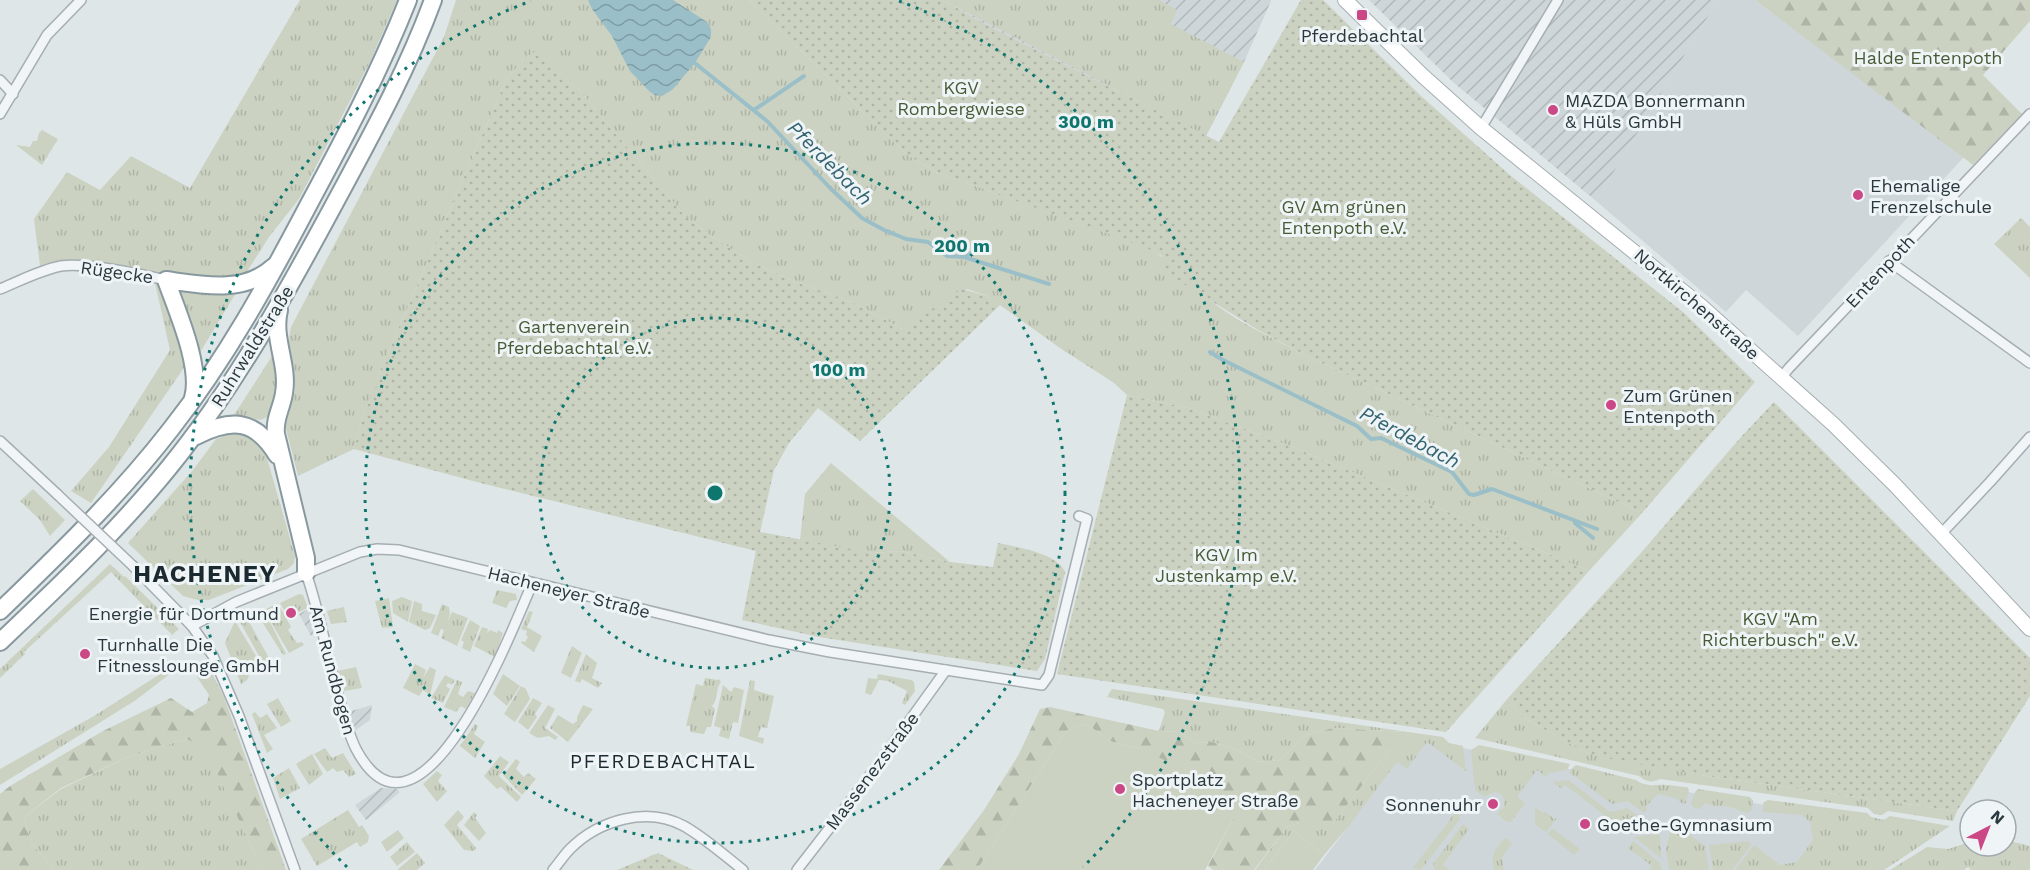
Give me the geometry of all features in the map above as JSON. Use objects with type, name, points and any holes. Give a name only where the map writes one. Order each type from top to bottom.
[{"type":"highway","name":"Ruhrwaldstraße","points":[[0,611],[99,514],[149,456],[191,402],[227,350],[280,260],[349,130],[389,49],[408,0]]},
{"type":"highway","name":"Ruhrwaldstraße","points":[[0,642],[145,497],[193,437],[245,361],[283,299],[367,144],[406,65],[433,0]]},
{"type":"highway","points":[[191,402],[195,389],[194,366],[166,280],[210,285],[241,284],[266,274],[280,260]]},
{"type":"highway","points":[[283,299],[278,312],[277,327],[285,380],[284,393],[275,424],[281,460],[306,558],[306,573]]},
{"type":"highway","points":[[193,437],[224,424],[248,425],[261,433],[281,460]]},
{"type":"main road","name":"Nortkirchenstraße","points":[[1345,0],[1423,76],[1481,128],[1669,278],[1851,441],[2030,629]]},
{"type":"street","points":[[0,114],[47,35],[81,0]]},
{"type":"street","points":[[1481,128],[1558,0]]},
{"type":"street","points":[[0,80],[13,94]]},
{"type":"street","name":"Entenpoth","points":[[1781,378],[1889,261],[2028,120]]},
{"type":"street","points":[[1889,261],[2030,363]]},
{"type":"street","name":"Rügecke","points":[[0,289],[46,270],[79,265],[166,280]]},
{"type":"street","points":[[1941,534],[2030,437]]},
{"type":"street","points":[[0,441],[134,566],[192,626],[213,656],[295,870]]},
{"type":"street","name":"Hacheneyer Straße","points":[[192,626],[236,602],[360,552],[377,549],[399,550],[769,640],[1042,686],[1050,675],[1087,519],[1079,516]]},
{"type":"street","name":"Am Rundbogen","points":[[306,573],[329,665],[356,749],[380,780],[401,783],[415,779],[448,750],[480,699],[532,584]]},
{"type":"street","name":"Massenezstraße","points":[[797,870],[866,781],[946,670]]},
{"type":"street","points":[[553,870],[572,848],[591,833],[612,822],[638,816],[661,818],[682,825],[702,837],[743,870]]},
{"type":"shaded area","points":[[943,0],[1271,1],[1244,62],[1206,136],[985,24]]},
{"type":"shaded area","points":[[1369,0],[1718,0],[1596,201],[1454,83]]},
{"type":"shaded area","points":[[1718,0],[1755,0],[1964,157],[1798,336],[1746,290],[1726,312],[1596,201]]},
{"type":"shaded area","points":[[310,608],[316,633],[311,636],[299,614]]},
{"type":"shaded area","points":[[372,705],[370,720],[353,732],[348,712]]},
{"type":"shaded area","points":[[1402,736],[1665,788],[1841,818],[1798,870],[1315,870],[1344,832]]},
{"type":"shaded area","points":[[381,788],[397,789],[400,792],[366,820],[355,805]]},
{"type":"green space","points":[[300,0],[397,0],[370,62],[299,199],[269,237],[196,359],[194,353],[91,503],[71,491],[109,447],[170,350],[155,283],[40,266],[34,219],[67,172],[100,190],[131,156],[190,188]]},
{"type":"green space","points":[[456,0],[749,0],[906,154],[936,172],[1147,247],[1211,301],[1256,330],[1642,513],[1589,571],[1290,446],[1188,408],[1127,395],[1114,383],[987,296],[967,289],[902,329],[852,302],[793,281],[752,262],[711,236],[684,215],[580,91],[537,51],[525,58],[507,78],[377,378],[380,379],[363,415],[354,449],[298,476],[285,425],[295,390],[288,344],[291,327],[444,37]]},
{"type":"green space","name":"GV Am grünen Entenpoth e.V.","points":[[749,0],[943,0],[985,24],[1219,142],[1301,0],[1323,0],[1421,96],[1511,176],[1683,312],[1755,382],[1642,513],[1305,355],[1258,330],[1166,273],[1162,256],[1147,248],[936,172],[906,154]]},
{"type":"green space","points":[[943,0],[1159,0],[1177,10],[1171,24],[1244,62],[1206,136]]},
{"type":"green space","name":"Halde Entenpoth","points":[[1755,0],[2030,0],[2030,21],[1983,75],[2022,114],[1973,165]]},
{"type":"green space","name":"Gartenverein Pferdebachtal e.V.","points":[[537,50],[580,91],[684,215],[711,236],[752,262],[793,281],[852,302],[902,329],[962,289],[987,296],[1000,305],[860,441],[818,408],[789,443],[774,470],[760,532],[873,553],[901,551],[950,562],[993,567],[998,543],[1025,549],[1054,560],[1065,572],[1045,659],[1037,671],[819,637],[742,620],[756,551],[354,449],[363,415],[379,380],[377,378],[507,78],[525,58]]},
{"type":"green space","points":[[42,130],[58,139],[42,165],[16,145],[30,147],[33,141],[37,141]]},
{"type":"green space","points":[[2021,218],[2030,227],[2030,278],[1994,244]]},
{"type":"green space","points":[[274,353],[281,386],[268,417],[260,420],[234,415]]},
{"type":"green space","name":"KGV Im Justenkamp e.V.","points":[[1127,395],[1188,408],[1290,446],[1589,571],[1446,732],[1057,674]]},
{"type":"green space","name":"KGV \"Am Richterbusch\" e.V.","points":[[1774,402],[2030,658],[2030,696],[1965,798],[1958,798],[1957,811],[1700,775],[1611,759],[1585,752],[1522,717],[1508,698],[1640,554]]},
{"type":"green space","points":[[230,433],[250,438],[265,451],[295,556],[294,563],[288,569],[209,600],[198,600],[183,596],[128,543],[193,470],[216,439]]},
{"type":"green space","points":[[831,463],[950,562],[901,551],[873,553],[800,540],[805,494]]},
{"type":"green space","points":[[33,489],[65,520],[50,536],[40,520],[20,501]]},
{"type":"green space","points":[[110,564],[179,629],[172,635],[111,572],[24,652],[25,654],[0,678],[0,669]]},
{"type":"green space","points":[[497,590],[516,594],[517,600],[510,601],[506,608],[492,603]]},
{"type":"green space","points":[[299,594],[303,595],[308,608],[299,612],[294,605],[284,610],[280,603]]},
{"type":"green space","points":[[402,597],[412,601],[408,622],[393,613],[392,601]]},
{"type":"green space","points":[[389,598],[393,627],[382,628],[375,601]]},
{"type":"green space","points":[[414,601],[422,604],[422,611],[436,615],[430,628],[425,630],[409,622]]},
{"type":"green space","points":[[278,603],[291,627],[288,630],[297,643],[302,642],[304,645],[289,653],[264,610]]},
{"type":"green space","points":[[442,604],[449,607],[450,614],[447,623],[452,612],[468,618],[457,646],[441,638],[444,630],[441,629],[438,636],[431,633]]},
{"type":"green space","points":[[344,607],[347,622],[331,624],[327,611]]},
{"type":"green space","points":[[262,608],[286,654],[283,655],[259,617]]},
{"type":"green space","points":[[529,611],[533,612],[527,627],[542,636],[534,652],[521,643],[525,642],[528,637],[527,631],[521,629]]},
{"type":"green space","points":[[247,618],[270,660],[263,663],[240,622]]},
{"type":"green space","points":[[470,620],[480,626],[470,652],[462,648],[464,642],[461,640]]},
{"type":"green space","points":[[235,621],[259,661],[245,668],[249,676],[241,684],[225,643]]},
{"type":"green space","points":[[482,627],[488,629],[487,633],[490,630],[497,633],[498,630],[503,633],[494,659],[493,656],[474,646]]},
{"type":"green space","points":[[572,646],[582,653],[571,678],[561,673]]},
{"type":"green space","points":[[586,654],[597,663],[592,678],[602,683],[598,688],[582,679],[580,683],[575,681]]},
{"type":"green space","points":[[415,664],[426,670],[423,678],[430,667],[436,670],[430,695],[423,690],[419,696],[403,688]]},
{"type":"green space","points":[[356,667],[362,688],[344,691],[338,671]]},
{"type":"green space","points":[[168,669],[171,673],[136,700],[0,785],[0,769],[94,716]]},
{"type":"green space","points":[[205,670],[213,675],[224,697],[286,870],[262,870],[206,749],[187,739],[130,756],[61,788],[24,817],[32,844],[55,870],[0,870],[0,794],[103,731],[171,698],[192,712],[207,703],[209,695],[197,677],[197,672]]},
{"type":"green space","points":[[503,674],[520,686],[507,706],[493,694]]},
{"type":"green space","points":[[878,674],[914,682],[915,691],[905,705],[902,703],[907,691],[888,681],[879,680],[871,695],[865,693],[868,678],[877,679]]},
{"type":"green space","points":[[445,675],[455,680],[452,685],[448,683],[446,686],[450,689],[443,703],[431,698]]},
{"type":"green space","points":[[705,678],[719,679],[721,682],[712,706],[715,709],[711,727],[707,727],[704,734],[690,732],[690,726],[686,726],[696,684],[703,686]]},
{"type":"green space","points":[[457,680],[462,682],[458,694],[463,697],[468,691],[475,693],[466,709],[461,706],[456,712],[444,707]]},
{"type":"green space","points":[[750,680],[755,681],[754,690],[774,696],[767,728],[761,727],[758,737],[764,738],[763,744],[739,736]]},
{"type":"green space","points":[[723,685],[731,692],[734,687],[744,690],[738,723],[733,722],[729,739],[719,736],[721,728],[714,726]]},
{"type":"green space","points":[[521,686],[526,689],[530,699],[515,722],[504,714]]},
{"type":"green space","points":[[1112,689],[1443,737],[1449,743],[1463,746],[1466,771],[1427,742],[1407,769],[1397,762],[1324,855],[1294,831],[1264,870],[1255,870],[1288,826],[1299,823],[1333,823],[1388,752],[1400,746],[1408,732],[1333,728],[1306,735],[1280,760],[1258,762],[1238,750],[1212,742],[1195,743],[1180,732],[1159,731],[1165,712],[1163,709],[1107,697]]},
{"type":"green space","points":[[278,698],[291,721],[281,727],[267,704]]},
{"type":"green space","points":[[533,698],[542,703],[535,714],[537,717],[528,730],[518,722]]},
{"type":"green space","points":[[1508,698],[1522,717],[1585,752],[1700,775],[1957,811],[1953,821],[1888,811],[1882,815],[1874,814],[1868,808],[1660,779],[1649,781],[1639,776],[1475,738]]},
{"type":"green space","points":[[548,705],[555,709],[545,728],[558,737],[555,740],[549,736],[538,738],[529,733]]},
{"type":"green space","points":[[583,705],[593,709],[568,742],[550,728],[558,715],[573,724],[577,721]]},
{"type":"green space","points":[[1050,707],[1159,731],[1180,732],[1195,743],[1212,742],[1238,750],[1258,762],[1280,760],[1306,735],[1333,728],[1408,732],[1400,746],[1388,752],[1333,823],[1299,823],[1288,826],[1254,870],[1213,870],[1208,866],[1234,817],[1141,749],[1109,741],[1087,724],[1066,731],[977,870],[939,870],[984,810],[1019,754],[1040,709]]},
{"type":"green space","points":[[255,712],[260,718],[267,714],[277,728],[264,735],[273,749],[267,753],[252,714]]},
{"type":"green space","points":[[475,724],[478,726],[474,734],[485,742],[475,758],[460,746]]},
{"type":"green space","name":"Sportplatz Hacheneyer Straße","points":[[1087,724],[1109,741],[1141,749],[1190,772],[1231,806],[1234,817],[1205,870],[977,870],[1066,731]]},
{"type":"green space","points":[[187,739],[206,748],[262,870],[55,870],[32,844],[24,817],[61,789],[130,756]]},
{"type":"green space","points":[[1479,745],[1570,764],[1567,770],[1549,773],[1546,777],[1537,770],[1517,796],[1525,803],[1511,822],[1507,822],[1497,814],[1504,807],[1504,799],[1501,795],[1494,792],[1484,797],[1475,790],[1471,750]]},
{"type":"green space","points":[[325,748],[332,758],[343,753],[356,774],[349,777],[343,770],[337,772],[333,768],[327,772],[314,754]]},
{"type":"green space","points":[[312,754],[323,774],[309,785],[296,764]]},
{"type":"green space","points":[[500,756],[509,762],[499,776],[521,797],[517,802],[501,787],[497,789],[484,776]]},
{"type":"green space","points":[[516,759],[520,762],[516,769],[524,777],[528,773],[536,779],[522,795],[503,775]]},
{"type":"green space","points":[[1576,765],[1648,785],[1687,787],[1689,790],[1686,803],[1683,804],[1675,798],[1658,794],[1646,806],[1647,810],[1644,813],[1628,801],[1612,804],[1570,773]]},
{"type":"green space","points":[[289,768],[300,788],[280,799],[273,778]]},
{"type":"green space","points":[[437,771],[442,775],[438,781],[447,791],[437,802],[423,784]]},
{"type":"green space","points":[[1568,780],[1610,812],[1628,808],[1640,818],[1628,833],[1565,785],[1562,789],[1553,782]]},
{"type":"green space","points":[[1698,789],[1750,797],[1753,801],[1752,809],[1748,813],[1705,803],[1700,809],[1694,808],[1691,803]]},
{"type":"green space","points":[[1768,800],[1867,813],[1871,817],[1884,820],[1890,816],[1950,826],[1884,870],[1735,870],[1754,845],[1780,865],[1797,862],[1813,840],[1810,822],[1802,815],[1763,812],[1763,803]]},
{"type":"green space","points":[[1535,807],[1543,813],[1545,811],[1554,819],[1557,818],[1546,832],[1535,824]]},
{"type":"green space","points":[[1458,809],[1460,819],[1421,870],[1413,868]]},
{"type":"green space","points":[[348,810],[359,827],[362,825],[369,836],[368,842],[360,847],[357,842],[317,866],[301,839]]},
{"type":"green space","points":[[458,810],[464,817],[457,825],[476,848],[474,851],[464,850],[444,825]]},
{"type":"green space","points":[[474,812],[477,815],[475,818],[486,833],[479,841],[464,825]]},
{"type":"green space","points":[[1463,824],[1469,829],[1443,865],[1450,870],[1435,870],[1433,864]]},
{"type":"green space","points":[[1552,828],[1580,849],[1574,855],[1548,834]]},
{"type":"green space","points":[[398,830],[404,838],[387,852],[381,842]]},
{"type":"green space","points":[[1683,830],[1705,846],[1709,870],[1669,870],[1666,850],[1670,832]]},
{"type":"green space","points":[[1294,831],[1324,855],[1313,870],[1264,870]]},
{"type":"green space","points":[[1658,834],[1661,858],[1634,837]]},
{"type":"green space","points":[[1506,838],[1513,845],[1508,848],[1502,858],[1504,870],[1494,870],[1494,852]]},
{"type":"green space","points":[[1633,841],[1660,863],[1662,870],[1649,870],[1652,866],[1628,848]]},
{"type":"green space","points":[[1748,841],[1752,844],[1732,870],[1713,870],[1709,845]]},
{"type":"green space","points":[[407,842],[415,852],[397,866],[390,857]]},
{"type":"green space","points":[[2018,843],[2030,846],[2030,870],[1971,870],[1968,867],[1964,870],[1890,870],[1927,847],[1948,849],[1958,846],[1958,858],[2018,858]]},
{"type":"green space","points":[[417,853],[425,863],[417,870],[397,870]]},
{"type":"green space","points":[[658,853],[693,870],[617,870]]},
{"type":"water","points":[[588,0],[673,0],[707,22],[711,29],[711,37],[695,63],[672,90],[662,96],[655,95],[630,71],[612,36]]},
{"type":"waterway","name":"Pferdebach","points":[[691,60],[767,121],[831,189],[862,218],[906,239],[928,242],[947,256],[964,257],[1049,284]]},
{"type":"waterway","points":[[754,110],[804,76]]},
{"type":"waterway","points":[[964,257],[979,249]]},
{"type":"waterway","name":"Pferdebach","points":[[1210,352],[1357,426],[1371,439],[1381,438],[1452,472],[1469,494],[1474,495],[1492,489],[1597,529]]},
{"type":"waterway","points":[[1575,523],[1593,538]]},
{"type":"place","name":"Pferdebachtal","points":[[1362,15]]},
{"type":"place","name":"MAZDA Bonnermann & Hüls GmbH","points":[[1553,110]]},
{"type":"place","name":"Ehemalige Frenzelschule","points":[[1858,195]]},
{"type":"place","name":"Zum Grünen Entenpoth","points":[[1611,405]]},
{"type":"place","name":"Energie für Dortmund","points":[[291,613]]},
{"type":"place","name":"Turnhalle Die Fitnesslounge GmbH","points":[[85,654]]},
{"type":"place","name":"Sportplatz Hacheneyer Straße","points":[[1120,789]]},
{"type":"place","name":"Sonnenuhr","points":[[1493,804]]},
{"type":"place","name":"Goethe-Gymnasium","points":[[1585,824]]},
{"type":"district","name":"HACHENEY","points":[[205,574]]},
{"type":"district","name":"PFERDEBACHTAL","points":[[663,761]]},
{"type":"park label","name":"KGV Rombergwiese","points":[[961,97]]}]
